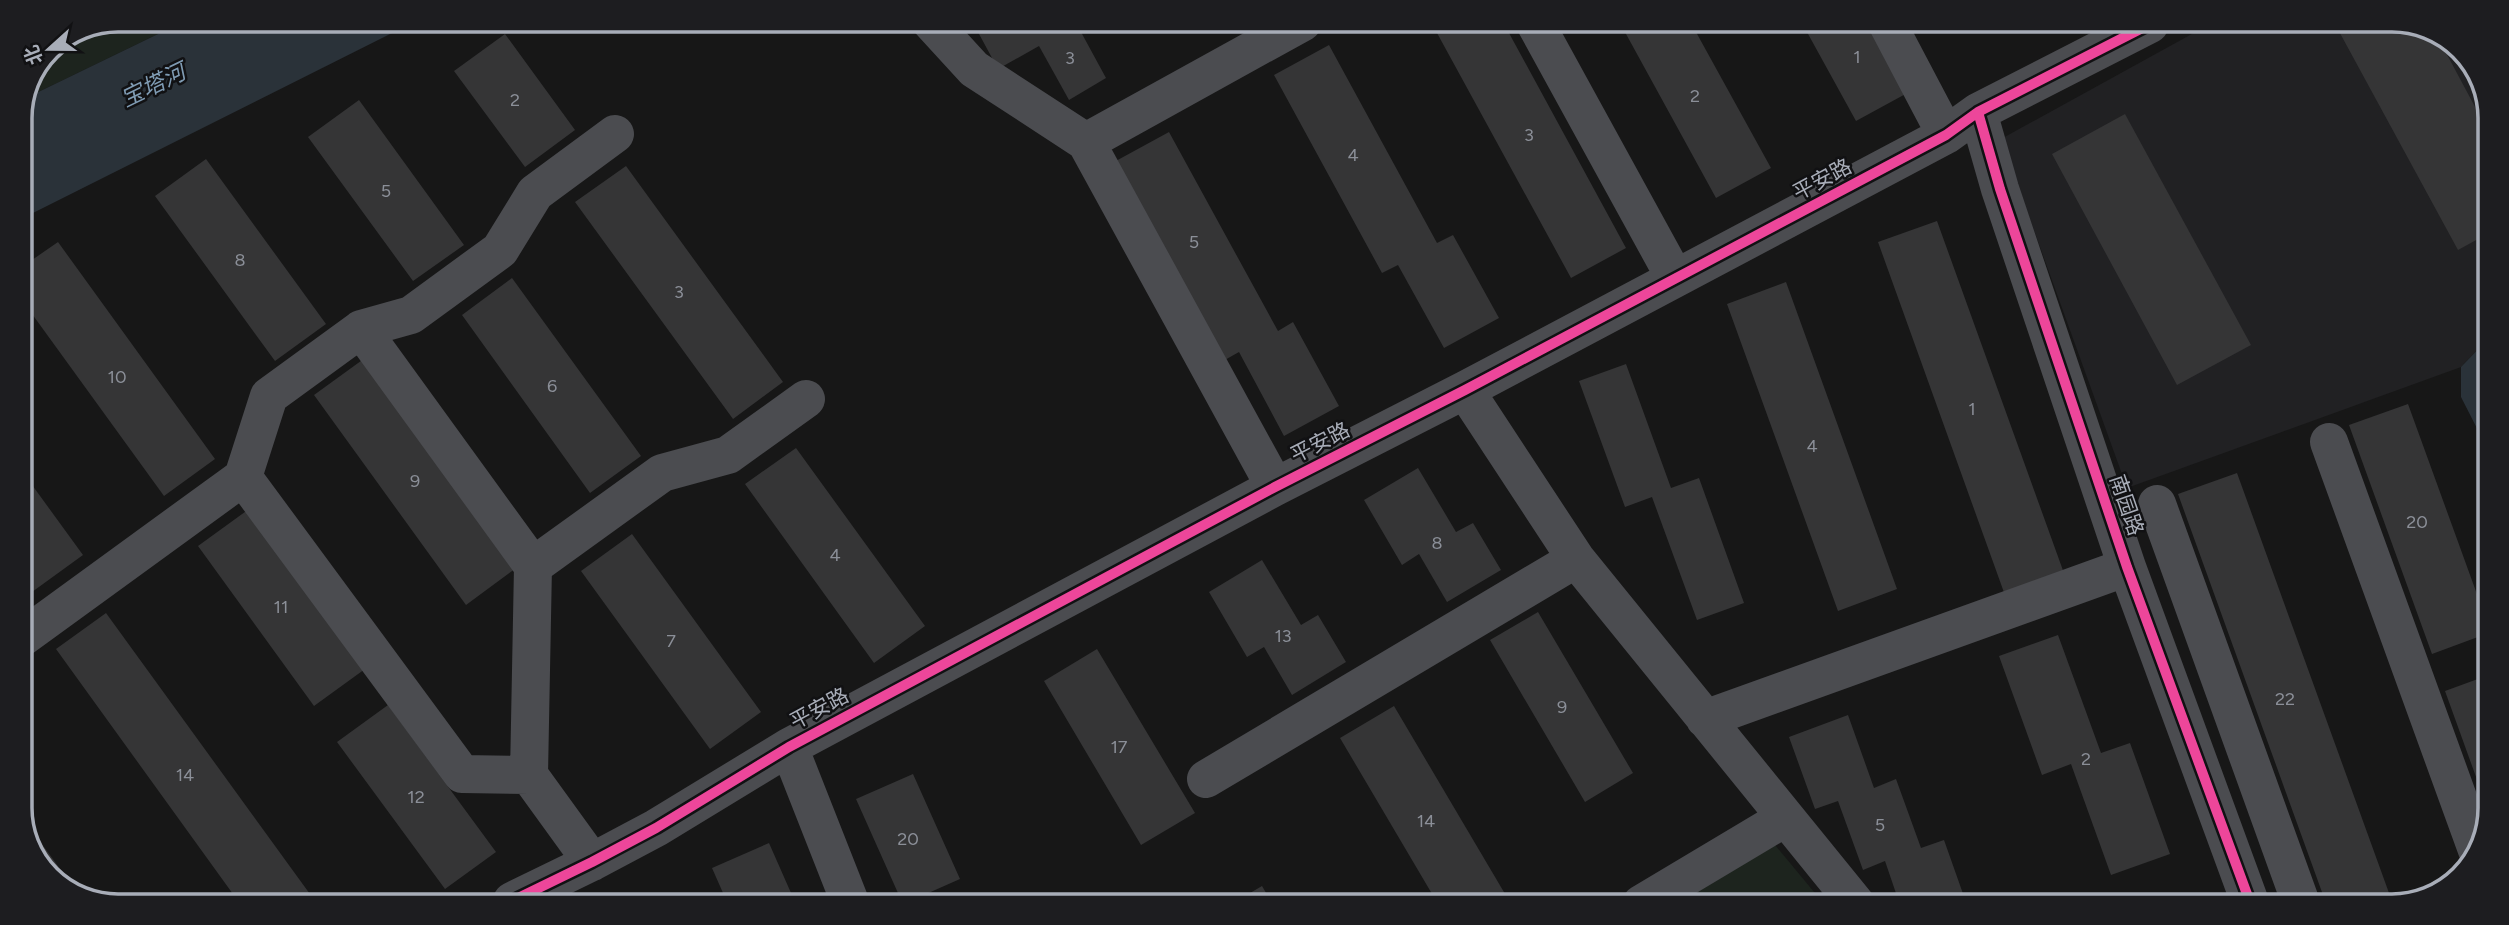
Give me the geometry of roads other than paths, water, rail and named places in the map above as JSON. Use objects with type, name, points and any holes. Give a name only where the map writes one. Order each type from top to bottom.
[{"type":"street","points":[[940,32],[974,69],[1086,142],[1275,487]]},
{"type":"street","points":[[1086,142],[1285,32]]},
{"type":"street","points":[[1540,32],[1675,278]]},
{"type":"street","points":[[1892,32],[1946,135]]},
{"type":"street","name":"平安路","points":[[526,894],[656,828],[789,747],[1275,487],[1465,390],[1946,135],[1978,113],[2135,32]]},
{"type":"street","name":"南园路","points":[[1978,113],[2000,189],[2127,567],[2246,894]]},
{"type":"street","points":[[32,631],[243,477],[269,396],[361,329],[411,315],[500,250],[535,193],[615,134]]},
{"type":"street","points":[[361,329],[533,566],[529,775],[592,862]]},
{"type":"street","points":[[1465,390],[1576,559],[1847,894]]},
{"type":"street","points":[[533,566],[662,473],[729,456],[806,399]]},
{"type":"street","points":[[2329,442],[2472,837]]},
{"type":"street","points":[[243,477],[462,774],[529,775]]},
{"type":"street","points":[[2157,504],[2298,894]]},
{"type":"street","points":[[1206,779],[1576,559]]},
{"type":"street","points":[[1705,719],[2127,567]]},
{"type":"street","points":[[789,747],[847,894]]},
{"type":"street","points":[[1658,894],[1785,818]]},
{"type":"water","name":"宝塔河","points":[[162,32],[394,32],[32,213],[32,118],[35,93]]},
{"type":"water","points":[[2477,350],[2477,429],[2461,397],[2461,367]]}]
